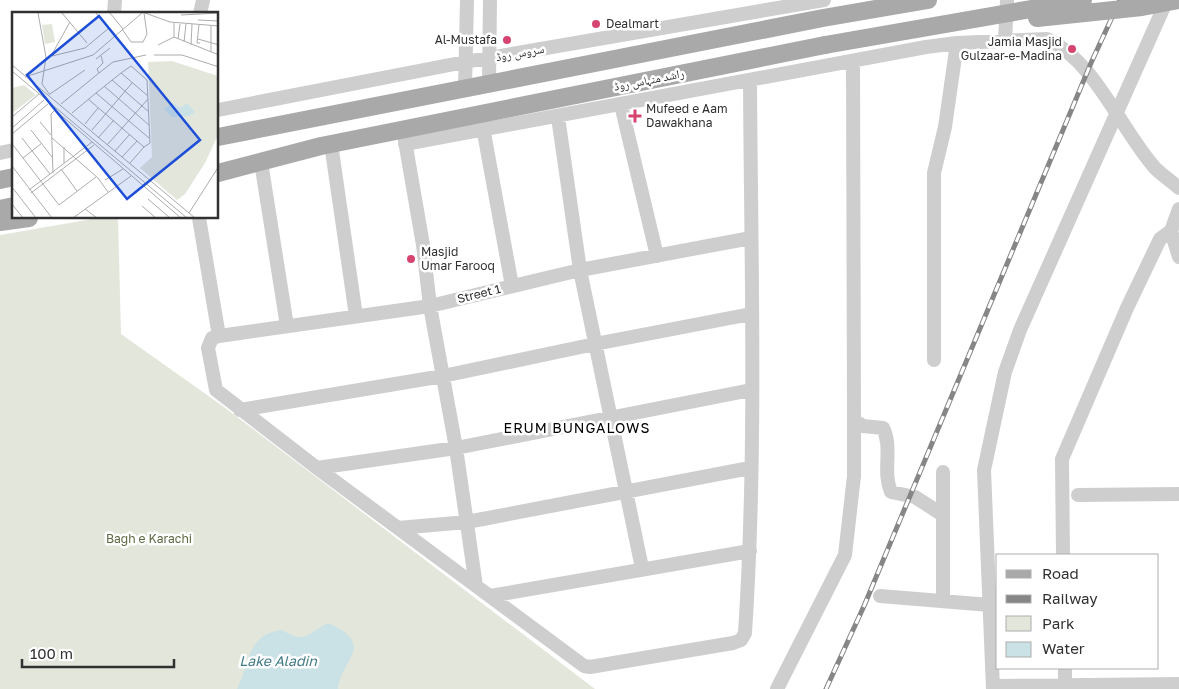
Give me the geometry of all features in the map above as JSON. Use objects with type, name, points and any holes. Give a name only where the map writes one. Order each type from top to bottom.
[{"type":"main road","points":[[219,137],[823,18],[928,0]]},
{"type":"main road","name":"راشد منہاس روڈ","points":[[219,173],[331,144],[404,137],[825,46],[1083,0]]},
{"type":"main road","points":[[964,22],[1044,18],[1142,7],[1178,0]]},
{"type":"main road","points":[[0,222],[22,219]]},
{"type":"street","points":[[465,88],[467,0]]},
{"type":"street","points":[[489,84],[490,0]]},
{"type":"street","name":"سروس روڈ","points":[[219,110],[465,62],[824,0]]},
{"type":"street","points":[[1005,40],[1007,0]]},
{"type":"street","points":[[1167,0],[1020,330],[1005,372],[984,470],[993,688],[1179,684]]},
{"type":"street","points":[[512,286],[482,121],[558,117],[957,43],[1038,38],[1054,42],[1078,63],[1156,168],[1179,188]]},
{"type":"street","points":[[934,360],[934,172],[946,127],[957,43]]},
{"type":"street","points":[[777,689],[845,555],[854,476],[854,61]]},
{"type":"street","points":[[199,219],[214,339],[216,390],[240,410],[584,666],[590,667],[733,643],[741,640],[745,633],[750,551],[750,81]]},
{"type":"street","points":[[621,105],[657,256]]},
{"type":"street","points":[[558,117],[580,270],[642,568]]},
{"type":"street","points":[[404,137],[423,245],[430,306],[456,448],[476,586]]},
{"type":"street","points":[[331,144],[356,316]]},
{"type":"street","points":[[261,162],[287,326]]},
{"type":"street","points":[[1063,554],[1062,459],[1160,239],[1170,231],[1179,210]]},
{"type":"street","points":[[1170,231],[1179,257]]},
{"type":"street","name":"Street 1","points":[[214,339],[287,326],[430,306],[580,270],[751,238]]},
{"type":"street","points":[[240,410],[443,376],[751,314]]},
{"type":"street","points":[[317,468],[456,448],[610,416],[751,390]]},
{"type":"street","points":[[854,420],[863,426],[883,428],[887,437],[886,481],[891,492],[915,497],[943,515]]},
{"type":"street","points":[[398,528],[467,522],[625,490],[750,468]]},
{"type":"street","points":[[943,472],[943,601]]},
{"type":"street","points":[[1078,496],[1179,494]]},
{"type":"street","points":[[490,596],[642,568],[750,551]]},
{"type":"street","points":[[880,596],[990,605]]},
{"type":"street","points":[[1065,669],[1065,686]]},
{"type":"green space","name":"Bagh e Karachi","points":[[92,219],[118,219],[121,334],[224,407],[595,689],[0,689],[0,235]]},
{"type":"water","name":"Lake Aladin","points":[[328,623],[343,631],[351,639],[354,646],[340,679],[338,689],[237,689],[251,652],[255,644],[262,637],[282,630],[301,637]]},
{"type":"railway","points":[[826,689],[864,606],[1091,63],[1120,0]]},
{"type":"place","name":"Dealmart","points":[[596,24]]},
{"type":"place","name":"Al-Mustafa","points":[[507,40]]},
{"type":"place","name":"Jamia Masjid Gulzaar-e-Madina","points":[[1072,49]]},
{"type":"place","name":"Mufeed e Aam Dawakhana","points":[[635,116]]},
{"type":"place","name":"Masjid Umar Farooq","points":[[411,259]]},
{"type":"district","name":"ERUM BUNGALOWS","points":[[577,428]]}]
